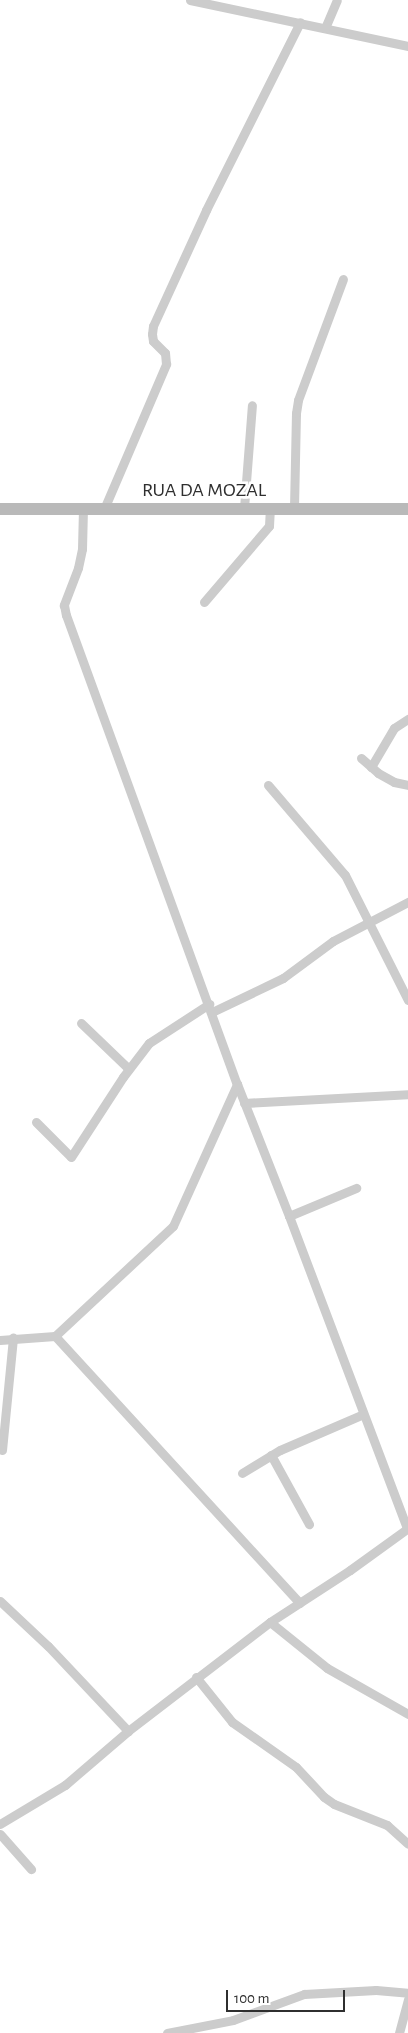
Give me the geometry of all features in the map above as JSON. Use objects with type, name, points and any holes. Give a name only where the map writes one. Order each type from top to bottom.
[{"type":"main road","name":"RUA DA MOZAL","points":[[0,509],[408,509]]},
{"type":"street","points":[[190,0],[408,46]]},
{"type":"street","points":[[325,28],[337,0]]},
{"type":"street","points":[[104,508],[166,364],[165,354],[153,341],[154,326],[206,210],[300,22]]},
{"type":"street","points":[[294,508],[296,413],[298,400],[343,279]]},
{"type":"street","points":[[244,508],[252,405]]},
{"type":"street","points":[[0,1824],[65,1785],[128,1731],[196,1677],[270,1622],[350,1570],[407,1528],[289,1216],[244,1103],[211,1008],[66,615],[64,605],[78,568],[82,549],[83,508]]},
{"type":"street","points":[[204,602],[269,526],[270,508]]},
{"type":"street","points":[[371,767],[394,728],[408,719]]},
{"type":"street","points":[[361,758],[394,782],[408,785]]},
{"type":"street","points":[[268,785],[345,875],[370,921],[408,1000]]},
{"type":"street","points":[[36,1122],[71,1157],[129,1069],[152,1040],[211,1008],[283,978],[333,941],[408,902]]},
{"type":"street","points":[[81,1023],[129,1069]]},
{"type":"street","points":[[0,1340],[55,1336],[172,1226],[237,1084]]},
{"type":"street","points":[[244,1103],[408,1094]]},
{"type":"street","points":[[289,1216],[356,1188]]},
{"type":"street","points":[[55,1336],[300,1603]]},
{"type":"street","points":[[2,1450],[3,1397],[13,1338]]},
{"type":"street","points":[[2,1358],[9,1365]]},
{"type":"street","points":[[242,1473],[271,1456],[363,1414]]},
{"type":"street","points":[[271,1456],[310,1524]]},
{"type":"street","points":[[0,1601],[48,1646],[128,1731]]},
{"type":"street","points":[[270,1622],[327,1668],[408,1714]]},
{"type":"street","points":[[196,1677],[232,1722],[296,1767],[324,1797],[334,1804],[387,1825],[408,1844]]},
{"type":"street","points":[[0,1834],[31,1869]]},
{"type":"street","points":[[167,2033],[233,2020],[304,1994],[376,1990],[408,1993]]},
{"type":"street","points":[[399,2033],[408,1999]]}]
